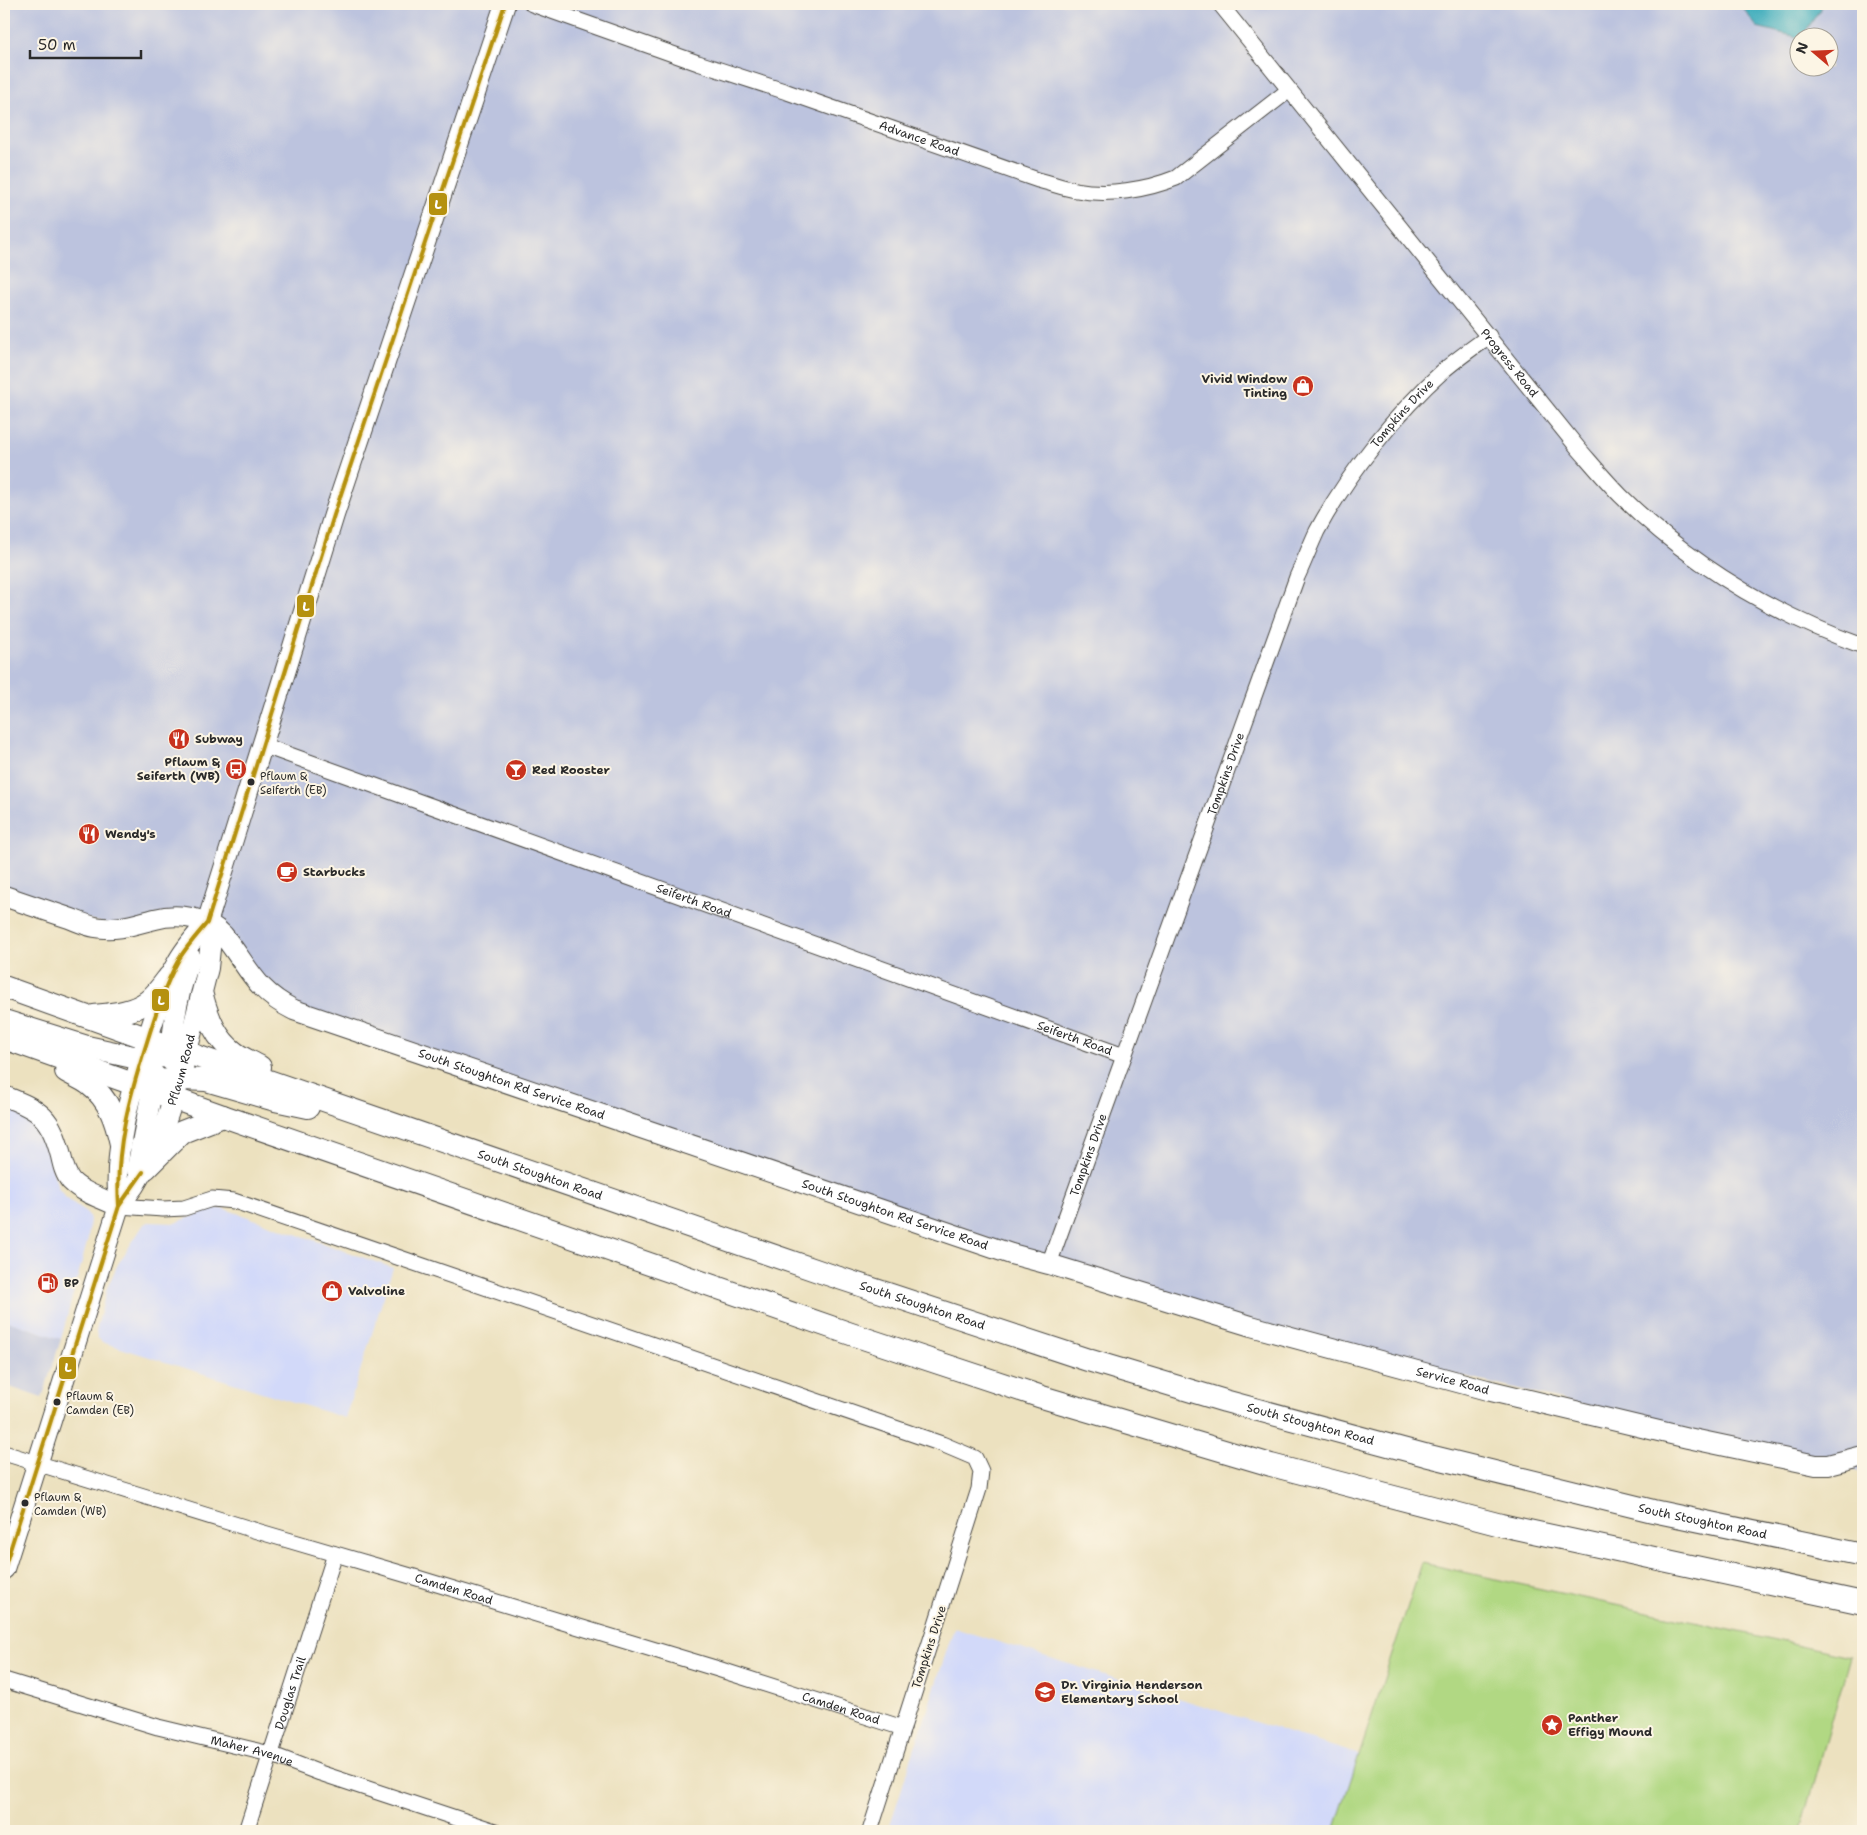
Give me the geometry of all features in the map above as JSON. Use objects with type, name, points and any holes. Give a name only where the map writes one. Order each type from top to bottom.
[{"type":"main road","points":[[89,1016],[118,1013],[137,1008],[149,1000],[169,977]]},
{"type":"main road","name":"South Stoughton Road","points":[[4,986],[89,1016],[163,1051],[271,1082],[965,1320],[1088,1360],[1206,1395],[1425,1455],[1634,1506],[1863,1555]]},
{"type":"main road","points":[[202,996],[210,1022],[222,1041],[234,1052],[259,1066],[271,1082]]},
{"type":"main road","points":[[4,1021],[87,1047],[132,1057],[163,1051]]},
{"type":"main road","points":[[4,1038],[47,1053],[161,1085],[223,1116],[851,1334],[1027,1392],[1138,1426],[1271,1465],[1501,1525],[1863,1603]]},
{"type":"main road","points":[[47,1053],[65,1071],[92,1086],[104,1100],[116,1122],[121,1144]]},
{"type":"main road","points":[[161,1085],[206,1080],[275,1100],[416,1132]]},
{"type":"main road","points":[[146,1168],[182,1132],[223,1116]]},
{"type":"street","name":"Pflaum Road","points":[[4,1569],[119,1206],[146,1168],[160,1138],[161,1085],[169,977],[179,958],[207,923],[334,515],[504,4]]},
{"type":"street","name":"Advance Road","points":[[532,4],[1038,180],[1075,190],[1093,192],[1129,190],[1159,184],[1176,178],[1289,90]]},
{"type":"street","name":"Progress Road","points":[[1220,4],[1578,448],[1621,496],[1655,527],[1705,567],[1730,583],[1811,625],[1863,646]]},
{"type":"street","name":"Tompkins Drive","points":[[1049,1264],[1294,585],[1318,531],[1346,485],[1372,449],[1406,409],[1444,370],[1489,336]]},
{"type":"street","name":"Seiferth Road","points":[[262,745],[1124,1056]]},
{"type":"street","name":"South Stoughton Rd Service Road","points":[[4,896],[95,927],[120,928],[156,918],[170,917],[189,918],[207,923],[217,928],[223,935],[264,990],[294,1010],[1011,1254],[1049,1264]]},
{"type":"street","name":"Pflaum Road","points":[[119,1206],[116,1184],[121,1144],[161,1085],[163,1051],[202,996],[211,946],[207,923]]},
{"type":"street","points":[[163,1051],[184,976],[207,923]]},
{"type":"street","points":[[4,1096],[28,1105],[46,1119],[56,1137],[64,1169],[71,1181],[81,1189],[119,1206],[138,1166],[161,1085]]},
{"type":"street","name":"Tompkins Drive","points":[[119,1206],[163,1209],[184,1208],[212,1199],[234,1201],[970,1455],[978,1462],[981,1471],[979,1489],[870,1831]]},
{"type":"street","name":"Service Road","points":[[1049,1264],[1251,1326],[1412,1370],[1678,1436],[1816,1465],[1828,1465],[1863,1456]]},
{"type":"street","name":"Camden Road","points":[[4,1454],[38,1462],[238,1526],[718,1670],[903,1728]]},
{"type":"street","name":"Douglas Trail","points":[[246,1831],[335,1554]]},
{"type":"street","name":"Maher Avenue","points":[[4,1680],[158,1727],[270,1754],[320,1773],[495,1831]]},
{"type":"shaded area","points":[[4,4],[1863,4],[1863,1472],[1251,1326],[294,1010],[207,923],[120,928],[4,896]]},
{"type":"shaded area","points":[[4,1107],[24,1115],[33,1121],[42,1132],[58,1188],[66,1198],[86,1212],[90,1219],[88,1239],[61,1339],[4,1320]]},
{"type":"shaded area","points":[[214,1208],[225,1209],[393,1268],[345,1418],[111,1345],[102,1342],[97,1337],[96,1331],[107,1288],[118,1264],[144,1224],[149,1222],[175,1223]]},
{"type":"shaded area","points":[[4,1320],[61,1339],[42,1398],[4,1385]]},
{"type":"shaded area","name":"Dr. Virginia Henderson Elementary School","points":[[954,1628],[1360,1755],[1334,1831],[888,1831]]},
{"type":"green space","points":[[1422,1563],[1850,1656],[1801,1831],[1334,1831]]},
{"type":"water","points":[[1740,4],[1823,5],[1808,28],[1790,28],[1790,35],[1757,27]]},
{"type":"transit line","name":"L","points":[[119,1206],[118,1185],[121,1144],[134,1085],[153,1023],[164,990],[179,959],[207,923],[334,515],[505,4]]},
{"type":"transit line","name":"L","points":[[4,1569],[119,1206],[143,1172]]},
{"type":"place","name":"Vivid Window Tinting","points":[[1303,386]]},
{"type":"place","name":"Subway","points":[[179,739]]},
{"type":"place","name":"Pflaum & Seiferth (WB)","points":[[236,769]]},
{"type":"place","name":"Red Rooster","points":[[516,770]]},
{"type":"place","name":"Pflaum & Seiferth (EB)","points":[[251,782]]},
{"type":"place","name":"Wendy's","points":[[89,834]]},
{"type":"place","name":"Starbucks","points":[[287,872]]},
{"type":"place","name":"BP","points":[[48,1283]]},
{"type":"place","name":"Valvoline","points":[[332,1291]]},
{"type":"place","name":"Pflaum & Camden (EB)","points":[[57,1402]]},
{"type":"place","name":"Pflaum & Camden (WB)","points":[[25,1503]]},
{"type":"place","name":"Dr. Virginia Henderson Elementary School","points":[[1045,1692]]},
{"type":"place","name":"Panther Effigy Mound","points":[[1552,1725]]}]
